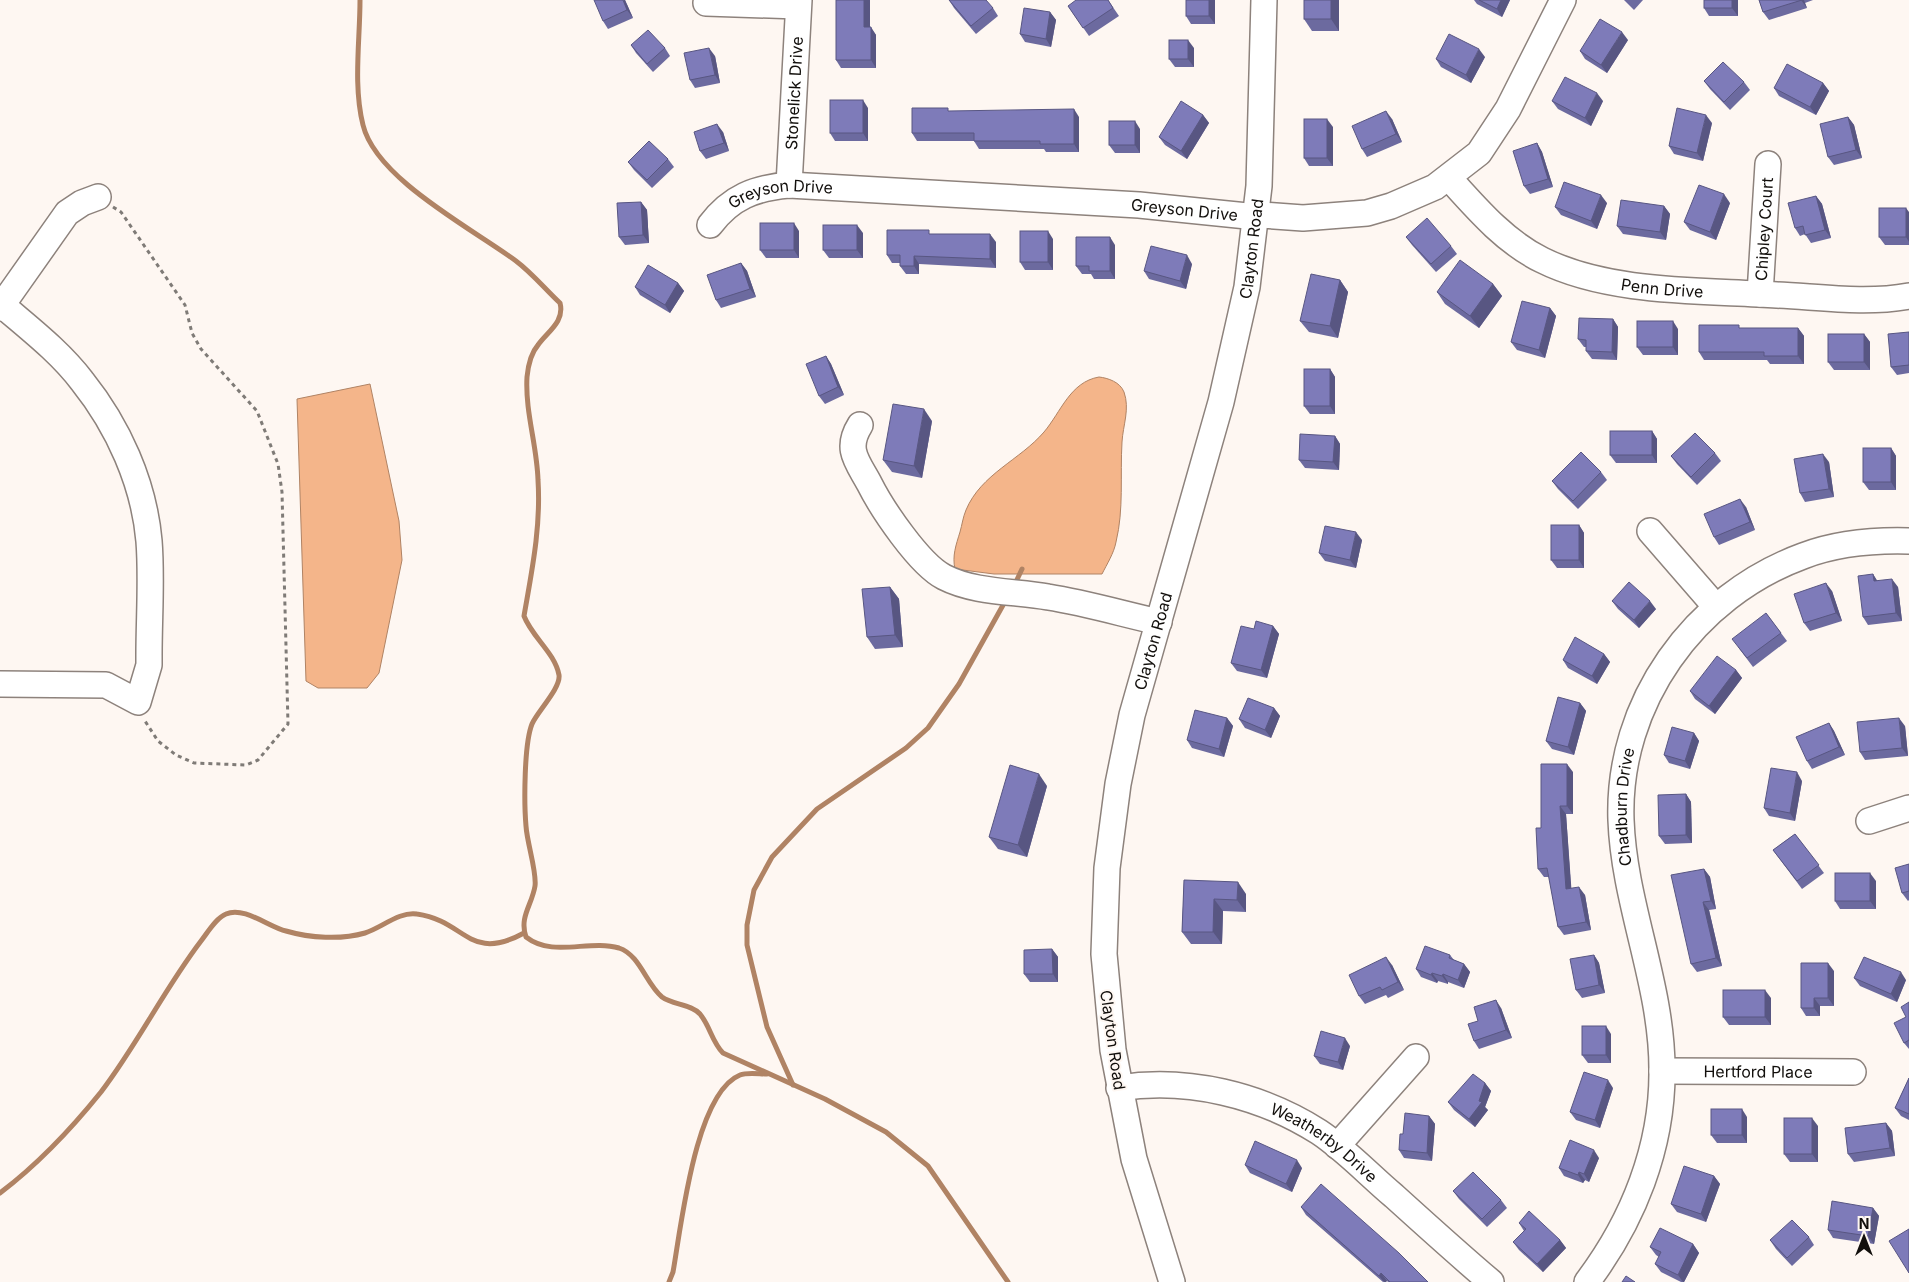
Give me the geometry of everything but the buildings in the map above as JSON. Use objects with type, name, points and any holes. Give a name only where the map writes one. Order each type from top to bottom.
[{"type":"street","name":"Clayton Road","points":[[1172,1282],[1134,1159],[1119,1088],[1105,978],[1106,868],[1124,751],[1230,366],[1247,288],[1257,217],[1262,132],[1264,0]]},
{"type":"street","name":"Greyson Drive","points":[[710,225],[727,206],[750,192],[766,187],[789,185],[1139,205],[1257,217],[1302,218],[1367,212],[1392,206],[1449,178],[1470,162],[1488,141],[1508,109],[1563,0]]},
{"type":"street","points":[[706,3],[798,3]]},
{"type":"street","name":"Stonelick Drive","points":[[789,185],[798,3]]},
{"type":"street","name":"Chipley Court","points":[[1760,294],[1768,164]]},
{"type":"street","name":"Penn Drive","points":[[1449,178],[1510,239],[1550,263],[1575,273],[1613,282],[1652,287],[1864,300],[1909,296]]},
{"type":"street","points":[[0,684],[106,685],[138,702],[149,665],[149,540],[138,483],[112,425],[82,381],[44,340],[1,306],[67,213],[82,203],[98,196]]},
{"type":"street","points":[[860,425],[853,436],[852,449],[873,492],[923,560],[943,576],[962,584],[1049,597],[1159,622]]},
{"type":"street","points":[[1650,531],[1716,607]]},
{"type":"street","name":"Chadburn Drive","points":[[1587,1282],[1604,1259],[1624,1225],[1640,1188],[1652,1150],[1658,1119],[1662,1071],[1661,1031],[1624,856],[1621,819],[1622,786],[1628,754],[1635,728],[1652,687],[1669,659],[1690,632],[1716,607],[1744,585],[1774,568],[1804,555],[1837,546],[1862,542],[1909,540]]},
{"type":"street","points":[[1869,821],[1909,808]]},
{"type":"street","points":[[1337,1146],[1416,1057]]},
{"type":"street","name":"Hertford Place","points":[[1662,1071],[1853,1072]]},
{"type":"street","name":"Weatherby Drive","points":[[1119,1088],[1156,1084],[1189,1086],[1256,1102],[1287,1114],[1319,1132],[1337,1146],[1491,1282]]},
{"type":"path","points":[[98,196],[121,212],[185,305],[192,333],[201,349],[257,411],[278,464],[282,492],[288,724],[258,760],[246,765],[194,764],[176,755],[158,741],[149,729],[138,702]]},
{"type":"shaded area","points":[[1099,377],[1117,383],[1126,398],[1118,530],[1114,550],[1102,574],[994,574],[955,569],[954,555],[956,546],[965,513],[973,497],[991,477],[1024,451],[1044,432],[1073,391],[1089,380]]},
{"type":"shaded area","points":[[370,384],[399,521],[402,560],[379,673],[367,688],[318,688],[306,681],[297,399]]},
{"type":"waterway","points":[[360,0],[358,94],[363,125],[372,145],[386,165],[406,183],[428,201],[516,261],[560,303],[561,310],[558,321],[533,352],[527,377],[528,403],[537,467],[539,497],[535,548],[524,616],[532,631],[553,659],[557,667],[559,680],[553,693],[532,724],[527,745],[525,816],[535,886],[525,917],[524,930],[526,937],[548,946],[596,945],[619,948],[638,963],[651,985],[662,997],[671,1002],[692,1008],[700,1014],[723,1053],[825,1099],[886,1132],[928,1166],[1008,1282]]},
{"type":"waterway","points":[[1014,586],[1022,569]]},
{"type":"waterway","points":[[793,1085],[767,1027],[747,945],[747,925],[754,890],[772,857],[817,809],[906,748],[928,728],[959,684],[1007,598]]},
{"type":"waterway","points":[[0,1193],[54,1146],[101,1092],[127,1055],[188,959],[212,926],[226,914],[233,912],[241,913],[286,931],[326,937],[346,937],[365,933],[397,917],[411,914],[433,918],[479,942],[491,944],[506,941],[524,933]]},
{"type":"waterway","points":[[669,1282],[673,1272],[693,1164],[701,1134],[712,1107],[725,1087],[740,1075],[750,1073],[767,1074]]}]
